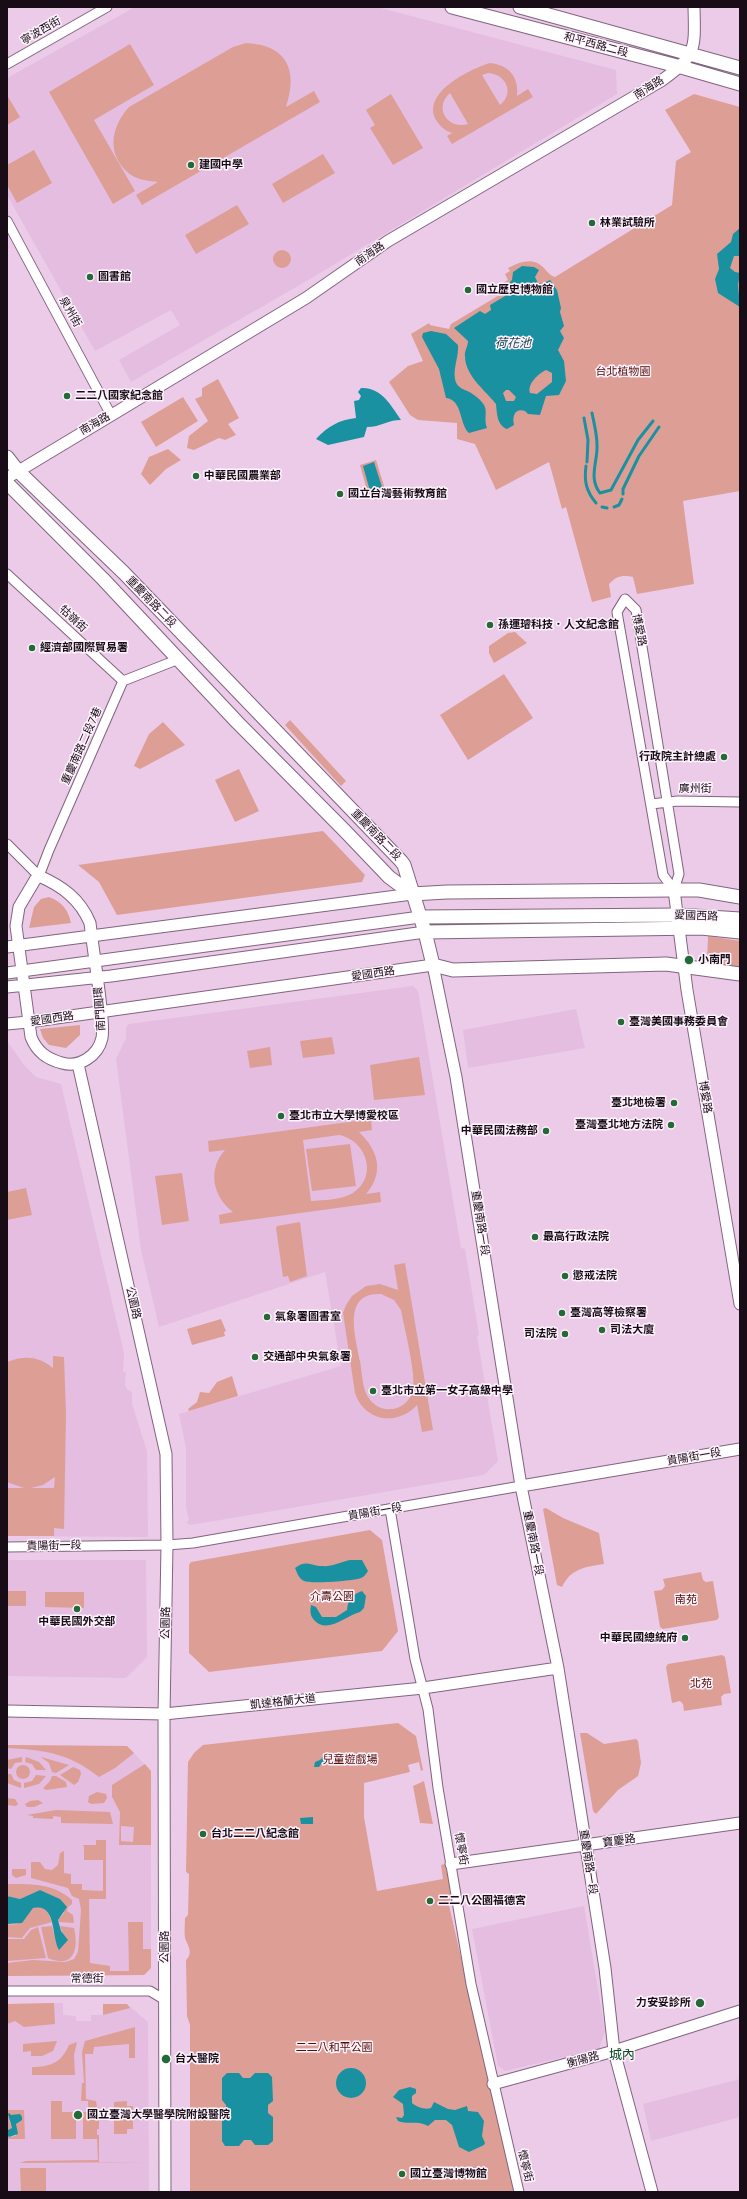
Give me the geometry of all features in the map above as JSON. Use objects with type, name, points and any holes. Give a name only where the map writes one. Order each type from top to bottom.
[{"type":"main road","name":"和平西路二段","points":[[452,7],[740,84]]},
{"type":"main road","name":"和平西路二段","points":[[520,7],[740,68]]},
{"type":"main road","name":"重慶南路二段","points":[[7,457],[13,475],[124,573],[401,861],[404,865],[412,894]]},
{"type":"main road","name":"重慶南路二段","points":[[7,483],[178,657],[237,722],[345,830],[389,877],[412,894]]},
{"type":"main road","points":[[412,894],[447,892],[699,890],[740,897]]},
{"type":"main road","name":"重慶南路一段","points":[[412,894],[425,932],[433,965]]},
{"type":"main road","name":"愛國西路","points":[[420,917],[678,915],[740,919]]},
{"type":"main road","name":"愛國西路","points":[[425,932],[701,928],[740,932]]},
{"type":"main road","name":"愛國西路","points":[[433,965],[453,970],[666,964],[740,974]]},
{"type":"street","name":"寧波西街","points":[[7,64],[107,7]]},
{"type":"street","name":"南海路","points":[[13,475],[306,298],[388,241],[647,90],[681,67],[691,54],[695,41],[694,7]]},
{"type":"street","name":"泉州街","points":[[7,221],[111,415]]},
{"type":"street","name":"牯嶺街","points":[[7,574],[123,681]]},
{"type":"street","name":"博愛路","points":[[674,890],[679,874],[636,610],[625,599],[617,612],[664,875],[674,890],[687,990],[740,1304]]},
{"type":"street","points":[[123,681],[174,661],[178,657]]},
{"type":"street","name":"重慶南路二段7巷","points":[[39,876],[123,681]]},
{"type":"street","name":"廣州街","points":[[651,804],[667,802],[740,802]]},
{"type":"street","points":[[7,844],[39,876],[19,907],[12,946],[22,971],[28,1022],[35,1046],[44,1056],[68,1065],[78,1064]]},
{"type":"street","name":"南門圓環","points":[[39,876],[55,884],[77,901],[85,911],[90,923],[102,1012],[102,1039],[99,1047],[86,1060],[78,1064]]},
{"type":"street","points":[[12,946],[412,894]]},
{"type":"street","name":"愛國西路","points":[[7,973],[420,917]]},
{"type":"street","name":"愛國西路","points":[[7,987],[425,932]]},
{"type":"street","name":"愛國西路","points":[[7,1024],[433,965]]},
{"type":"street","name":"重慶南路一段","points":[[433,965],[456,1077],[521,1486],[558,1668],[605,1968],[614,2051],[652,2192]]},
{"type":"street","name":"公園路","points":[[78,1064],[164,1440],[167,1469],[164,1714],[165,2192]]},
{"type":"street","name":"貴陽街一段","points":[[7,1547],[167,1545],[193,1543],[740,1449]]},
{"type":"street","name":"懷寧街","points":[[390,1509],[415,1659],[428,1709],[438,1788],[471,1984],[519,2192]]},
{"type":"street","name":"凱達格蘭大道","points":[[7,1711],[164,1714],[423,1688],[558,1668]]},
{"type":"street","name":"寶慶路","points":[[451,1864],[740,1823]]},
{"type":"street","name":"常德街","points":[[7,1991],[150,1991],[165,2000]]},
{"type":"street","name":"衡陽路","points":[[493,2084],[614,2051],[740,2011]]},
{"type":"shaded area","name":"建國中學","points":[[135,7],[377,7],[616,70],[617,94],[310,279],[131,382],[119,360],[180,325],[171,310],[95,351],[7,195],[7,78]]},
{"type":"shaded area","name":"臺北市立大學博愛校區","points":[[413,986],[418,991],[461,1248],[465,1249],[479,1335],[477,1336],[498,1461],[484,1475],[191,1525],[186,1523],[189,1520],[186,1508],[186,1448],[179,1414],[341,1366],[325,1272],[159,1327],[141,1250],[116,1059],[126,1038],[126,1027],[129,1024]]},
{"type":"shaded area","points":[[576,1009],[585,1048],[468,1068],[463,1030]]},
{"type":"shaded area","points":[[7,1041],[24,1065],[36,1077],[61,1084],[124,1353],[123,1372],[126,1372],[125,1386],[132,1392],[132,1404],[147,1451],[148,1537],[7,1536]]},
{"type":"shaded area","name":"中華民國外交部","points":[[7,1560],[146,1560],[147,1657],[126,1678],[7,1676]]},
{"type":"shaded area","points":[[7,1745],[127,1746],[151,1771],[151,1968],[144,1975],[7,1976]]},
{"type":"shaded area","points":[[584,1906],[605,2031],[599,2049],[505,2071],[498,2066],[472,1929]]},
{"type":"shaded area","name":"國立臺灣大學醫學院附設醫院","points":[[63,2003],[63,2015],[76,2016],[76,2021],[91,2021],[91,2015],[103,2015],[103,2004],[127,2004],[148,2022],[149,2192],[7,2192],[7,2004]]},
{"type":"shaded area","points":[[740,2079],[740,2117],[651,2141],[643,2104]]},
{"type":"green space","points":[[246,43],[272,49],[286,62],[290,71],[291,82],[286,107],[314,91],[320,102],[142,205],[136,195],[158,182],[134,177],[117,159],[114,151],[115,133],[123,115],[129,107],[233,47]]},
{"type":"green space","points":[[130,44],[154,85],[94,120],[135,191],[113,204],[49,92]]},
{"type":"green space","points":[[490,63],[503,66],[514,78],[517,96],[528,89],[533,97],[452,144],[447,136],[452,133],[443,128],[436,120],[433,110],[435,101],[441,92],[450,84],[481,66]],"holes":[[[488,73],[494,74],[504,80],[508,90],[505,100],[500,105],[482,75]],[[450,93],[468,124],[454,124],[445,116],[443,105],[445,99]]]},
{"type":"green space","points":[[391,94],[423,148],[393,165],[370,128],[375,125],[366,110]]},
{"type":"green space","name":"台北植物園","points":[[694,94],[740,107],[740,491],[683,501],[694,584],[637,594],[633,577],[623,576],[615,579],[609,584],[611,597],[592,602],[566,507],[562,509],[549,462],[496,490],[475,444],[457,439],[457,423],[418,420],[410,415],[389,382],[408,366],[423,361],[411,334],[429,323],[430,325],[449,329],[451,324],[501,294],[497,286],[508,280],[505,274],[510,271],[508,268],[521,262],[530,261],[539,264],[555,277],[672,205],[676,161],[691,152],[665,110]]},
{"type":"green space","points":[[7,95],[20,117],[7,125]]},
{"type":"green space","points":[[34,150],[52,183],[17,203],[7,185],[7,165]]},
{"type":"green space","points":[[323,154],[335,173],[283,203],[272,184]]},
{"type":"green space","points":[[237,205],[249,224],[196,254],[185,235]]},
{"type":"green space","points":[[278,250],[286,250],[291,255],[289,266],[286,268],[278,268],[273,263],[273,255]]},
{"type":"green space","points":[[218,379],[239,418],[228,424],[236,435],[225,440],[219,438],[194,450],[187,448],[189,436],[208,421],[195,399],[202,396],[202,388]]},
{"type":"green space","points":[[183,397],[198,421],[156,447],[141,422]]},
{"type":"green space","points":[[168,449],[181,460],[166,469],[150,485],[141,474],[149,457]]},
{"type":"green space","points":[[376,460],[385,489],[368,494],[360,465]]},
{"type":"green space","points":[[515,632],[527,643],[494,663],[489,653],[489,646],[508,633]]},
{"type":"green space","points":[[504,674],[533,718],[468,760],[440,715]]},
{"type":"green space","points":[[290,720],[346,781],[341,786],[285,725]]},
{"type":"green space","points":[[163,722],[185,745],[140,769],[134,766],[149,734]]},
{"type":"green space","points":[[239,769],[259,811],[235,822],[215,780]]},
{"type":"green space","points":[[323,831],[365,875],[362,882],[117,915],[99,882],[78,865]]},
{"type":"green space","points":[[49,897],[58,901],[64,907],[71,923],[29,928],[34,907],[41,899]]},
{"type":"green space","points":[[708,936],[740,941],[740,967],[707,962]]},
{"type":"green space","points":[[80,1025],[80,1035],[66,1048],[49,1045],[43,1038],[40,1029]]},
{"type":"green space","points":[[332,1037],[335,1054],[303,1058],[300,1041]]},
{"type":"green space","points":[[270,1047],[272,1065],[250,1068],[247,1051]]},
{"type":"green space","points":[[419,1057],[425,1095],[374,1100],[370,1065]]},
{"type":"green space","points":[[371,1119],[372,1130],[359,1132],[371,1146],[377,1162],[376,1178],[366,1194],[380,1192],[381,1202],[220,1224],[219,1215],[233,1212],[221,1199],[215,1183],[214,1174],[216,1166],[219,1158],[225,1150],[209,1152],[208,1141]],"holes":[[[339,1135],[348,1138],[362,1151],[366,1160],[366,1177],[361,1186],[353,1193],[344,1197],[311,1201],[303,1140]]]},
{"type":"green space","points":[[350,1144],[356,1186],[312,1191],[306,1149]]},
{"type":"green space","points":[[182,1173],[189,1221],[162,1225],[155,1176]]},
{"type":"green space","points":[[26,1188],[32,1215],[7,1220],[7,1192]]},
{"type":"green space","points":[[300,1222],[307,1276],[290,1282],[288,1276],[283,1277],[276,1228],[277,1226]]},
{"type":"green space","points":[[405,1263],[433,1430],[422,1432],[417,1405],[409,1412],[400,1416],[382,1418],[373,1415],[366,1410],[359,1402],[355,1393],[343,1313],[352,1296],[366,1286],[380,1284],[398,1290],[394,1265]],"holes":[[[381,1294],[394,1300],[401,1310],[413,1372],[413,1388],[411,1396],[406,1403],[395,1409],[387,1409],[375,1405],[370,1400],[363,1385],[354,1329],[354,1318],[356,1308],[360,1300],[368,1295]]]},
{"type":"green space","points":[[221,1319],[226,1331],[224,1332],[225,1336],[192,1345],[187,1329]]},
{"type":"green space","points":[[53,1356],[64,1357],[66,1414],[64,1529],[54,1528],[54,1536],[7,1536],[7,1488],[24,1488],[7,1482],[7,1362],[19,1358],[31,1358],[42,1361],[53,1368]],"holes":[[[55,1477],[54,1488],[31,1488],[43,1485]]]},
{"type":"green space","points":[[232,1376],[238,1396],[189,1411],[188,1409],[197,1402],[200,1392],[209,1393],[217,1382]]},
{"type":"green space","points":[[546,1508],[563,1518],[599,1533],[604,1564],[591,1566],[574,1572],[562,1587],[557,1585],[543,1509]]},
{"type":"green space","name":"介壽公園","points":[[370,1530],[382,1540],[398,1631],[382,1651],[209,1672],[189,1653],[189,1565],[191,1562]]},
{"type":"green space","name":"南苑","points":[[701,1572],[703,1580],[706,1582],[713,1581],[719,1617],[717,1620],[663,1629],[660,1627],[654,1591],[662,1590],[665,1586],[663,1579]]},
{"type":"green space","points":[[7,1591],[26,1591],[26,1606],[7,1606]]},
{"type":"green space","points":[[45,1592],[84,1592],[84,1608],[45,1607]]},
{"type":"green space","name":"北苑","points":[[722,1655],[725,1657],[731,1693],[724,1694],[721,1697],[722,1705],[684,1711],[683,1704],[680,1701],[672,1703],[666,1667],[668,1664]]},
{"type":"green space","name":"二二八和平公園","points":[[398,1723],[416,1736],[423,1770],[421,1771],[419,1762],[408,1765],[410,1772],[364,1783],[364,1817],[377,1891],[443,1879],[441,1865],[445,1864],[454,1898],[448,1901],[515,2192],[190,2192],[190,2025],[187,2016],[186,1960],[190,1952],[185,1938],[185,1918],[188,1915],[189,1874],[186,1872],[188,1762],[194,1753],[203,1745]]},
{"type":"green space","points":[[580,1733],[587,1733],[604,1744],[636,1739],[638,1741],[641,1763],[638,1776],[618,1790],[596,1814],[593,1811]]},
{"type":"green space","points":[[7,1745],[127,1746],[134,1753],[115,1768],[99,1777],[77,1763],[56,1754],[7,1748]]},
{"type":"green space","points":[[22,1757],[22,1762],[15,1763],[11,1769],[7,1768],[7,1760]]},
{"type":"green space","points":[[26,1757],[39,1762],[46,1770],[36,1770],[32,1764],[25,1762]]},
{"type":"green space","points":[[41,1757],[69,1765],[56,1773],[52,1772],[49,1763]]},
{"type":"green space","points":[[145,1764],[151,1771],[151,1845],[119,1845],[120,1812],[112,1797],[112,1785]],"holes":[[[121,1826],[134,1827],[133,1842],[121,1841]]]},
{"type":"green space","points":[[23,1765],[28,1767],[30,1772],[28,1777],[23,1779],[18,1777],[16,1772],[18,1767]]},
{"type":"green space","points":[[73,1767],[80,1770],[81,1774],[78,1782],[74,1785],[60,1775]]},
{"type":"green space","points":[[7,1774],[11,1774],[14,1780],[21,1783],[21,1788],[7,1783]]},
{"type":"green space","points":[[36,1775],[46,1776],[39,1784],[24,1788],[24,1783],[32,1781]]},
{"type":"green space","points":[[52,1776],[56,1776],[66,1782],[67,1787],[46,1790],[43,1788],[50,1781]]},
{"type":"green space","points":[[424,1781],[433,1824],[420,1823],[413,1786]]},
{"type":"green space","points":[[97,1792],[106,1794],[107,1798],[104,1803],[91,1804],[88,1802],[89,1796]]},
{"type":"green space","points":[[7,1798],[15,1799],[18,1804],[16,1806],[7,1805]]},
{"type":"green space","points":[[38,1800],[43,1803],[34,1807],[27,1807],[25,1804],[30,1801]]},
{"type":"green space","points":[[56,1810],[110,1812],[113,1824],[61,1823],[61,1817],[53,1816],[53,1819],[33,1818],[33,1816],[27,1815]]},
{"type":"green space","points":[[96,1840],[106,1840],[106,1899],[89,1899],[90,1963],[110,1966],[110,1971],[129,1971],[128,1922],[143,1922],[143,1949],[151,1949],[151,1968],[144,1975],[7,1976],[7,1963],[33,1960],[66,1962],[74,1959],[78,1952],[81,1910],[79,1899],[72,1896],[68,1888],[31,1878],[31,1862],[40,1862],[45,1869],[52,1870],[58,1865],[60,1853],[64,1851],[64,1873],[71,1874],[71,1884],[82,1884],[82,1890],[103,1891],[103,1860],[84,1860],[83,1845],[96,1845]]},
{"type":"green space","points":[[12,1869],[26,1869],[26,1875],[16,1878],[12,1875]]},
{"type":"green space","points":[[7,1884],[25,1884],[49,1887],[65,1894],[72,1900],[72,1904],[68,1907],[67,1911],[73,1915],[74,1923],[59,1922],[58,1920],[64,1913],[60,1899],[40,1890],[20,1899],[7,1896]]},
{"type":"green space","points":[[41,1907],[47,1910],[52,1922],[30,1928],[22,1938],[7,1937],[7,1924],[12,1925],[20,1923],[33,1908]]},
{"type":"green space","points":[[52,1926],[58,1949],[63,1934],[60,1926],[74,1928],[76,1943],[75,1950],[69,1959],[57,1961],[48,1958],[41,1927]]},
{"type":"green space","points":[[38,1927],[46,1958],[7,1961],[7,1939],[24,1939],[31,1930]]},
{"type":"green space","points":[[54,2003],[55,2024],[24,2027],[15,2021],[7,2024],[7,2004]]},
{"type":"green space","points":[[103,2004],[127,2004],[130,2008],[103,2015]]},
{"type":"green space","points":[[135,2027],[135,2058],[129,2058],[129,2044],[94,2047],[93,2054],[85,2054],[86,2099],[96,2101],[97,2107],[99,2107],[99,2129],[97,2129],[97,2135],[99,2135],[99,2162],[148,2162],[20,2163],[26,2161],[98,2160],[97,2139],[83,2139],[83,2112],[88,2112],[88,2101],[81,2101],[82,2083],[84,2083],[82,2052],[85,2041]]},
{"type":"green space","points":[[57,2041],[53,2051],[42,2056],[31,2056],[31,2051],[23,2052],[23,2044]]},
{"type":"green space","points":[[77,2042],[74,2055],[75,2075],[32,2075],[32,2067],[50,2065],[63,2056],[69,2045]]},
{"type":"green space","points":[[51,2101],[62,2101],[62,2112],[76,2112],[76,2139],[51,2139]]},
{"type":"green space","points":[[127,2101],[127,2106],[133,2106],[133,2129],[127,2129],[127,2134],[114,2134],[114,2102]]},
{"type":"green space","points":[[7,2110],[24,2110],[25,2139],[7,2139],[7,2135],[9,2137],[16,2136],[16,2124],[20,2121],[14,2115],[11,2115],[9,2121],[12,2128],[7,2133]]},
{"type":"green space","points":[[20,2168],[46,2168],[46,2192],[21,2192]]},
{"type":"water","points":[[740,228],[740,256],[734,256],[730,268],[735,272],[740,273],[738,285],[740,307],[718,293],[715,279],[719,269],[717,254],[731,242],[733,234]]},
{"type":"water","name":"荷花池","points":[[522,266],[534,267],[539,270],[535,277],[538,283],[542,284],[550,280],[557,290],[561,308],[560,312],[564,326],[560,331],[564,338],[558,350],[564,361],[566,381],[559,395],[546,396],[540,415],[528,414],[522,410],[519,411],[514,416],[514,425],[507,429],[499,422],[496,404],[472,377],[468,370],[465,354],[468,341],[454,328],[480,311],[485,314],[491,310],[490,305],[505,296],[504,289],[512,280],[513,272]],"holes":[[[546,370],[552,373],[552,382],[537,394],[530,393],[529,390],[532,383]],[[506,390],[509,390],[516,397],[514,401],[506,401],[503,393]]]},
{"type":"water","points":[[431,331],[446,334],[458,345],[455,371],[456,383],[474,395],[483,404],[486,411],[487,428],[469,433],[455,403],[446,398],[439,369],[422,337],[423,333]]},
{"type":"water","points":[[361,388],[374,390],[385,398],[401,420],[367,427],[364,437],[328,445],[316,439],[334,424],[344,420],[356,418],[354,401],[359,400],[361,396],[358,392]]},
{"type":"water","points":[[374,462],[382,487],[370,491],[363,466]]},
{"type":"water","points":[[350,1560],[362,1560],[368,1571],[363,1577],[341,1581],[308,1582],[300,1578],[295,1568],[305,1563],[325,1566]]},
{"type":"water","points":[[362,1591],[366,1596],[364,1608],[360,1612],[331,1625],[325,1626],[314,1620],[310,1611],[311,1605],[316,1607],[322,1617],[336,1617],[347,1610],[348,1603],[353,1596]]},
{"type":"water","points":[[324,1756],[327,1756],[330,1761],[321,1764],[319,1767],[314,1767],[315,1762]]},
{"type":"water","points":[[313,1817],[313,1824],[301,1824],[300,1818]]},
{"type":"water","points":[[40,1890],[60,1899],[67,1907],[58,1920],[61,1931],[68,1940],[59,1950],[50,1915],[46,1910],[41,1908],[33,1908],[22,1923],[7,1924],[7,1896],[20,1899]]},
{"type":"water","points":[[351,2068],[362,2072],[366,2083],[362,2094],[351,2098],[340,2094],[336,2083],[340,2072]]},
{"type":"water","points":[[227,2073],[239,2073],[243,2078],[250,2078],[255,2073],[268,2073],[272,2077],[273,2101],[268,2105],[268,2113],[273,2117],[273,2141],[268,2145],[255,2145],[251,2140],[244,2140],[239,2146],[225,2146],[222,2141],[222,2118],[226,2114],[226,2105],[222,2100],[222,2078]]},
{"type":"water","points":[[410,2087],[416,2089],[416,2093],[412,2096],[412,2103],[419,2107],[426,2109],[431,2108],[434,2102],[448,2109],[455,2110],[467,2106],[468,2111],[478,2112],[484,2121],[482,2136],[485,2143],[484,2145],[469,2152],[459,2147],[452,2125],[446,2120],[435,2120],[428,2126],[420,2123],[406,2123],[398,2121],[396,2117],[402,2118],[404,2115],[403,2104],[393,2097],[399,2090]]},
{"type":"water","points":[[9,2113],[11,2115],[20,2114],[22,2120],[16,2124],[18,2134],[9,2137],[7,2135],[8,2130],[12,2128]]},
{"type":"waterway","points":[[592,413],[597,441],[594,475],[596,487],[600,493],[611,490],[638,440],[653,421]]},
{"type":"waterway","points":[[584,418],[588,440],[587,462]]},
{"type":"waterway","points":[[623,494],[623,489],[639,456],[659,427]]},
{"type":"waterway","points":[[586,466],[586,486],[596,503]]},
{"type":"waterway","points":[[614,507],[619,505],[622,499]]},
{"type":"waterway","points":[[602,507],[607,508]]},
{"type":"place","name":"建國中學","points":[[191,165]]},
{"type":"place","name":"林業試驗所","points":[[592,223]]},
{"type":"place","name":"圖書館","points":[[90,277]]},
{"type":"place","name":"國立歷史博物館","points":[[468,290]]},
{"type":"place","name":"二二八國家紀念館","points":[[67,396]]},
{"type":"place","name":"中華民國農業部","points":[[196,476]]},
{"type":"place","name":"國立台灣藝術教育館","points":[[340,494]]},
{"type":"place","name":"孫運璿科技．人文紀念館","points":[[490,625]]},
{"type":"place","name":"經濟部國際貿易署","points":[[32,648]]},
{"type":"place","name":"行政院主計總處","points":[[724,757]]},
{"type":"place","name":"小南門","points":[[689,960]]},
{"type":"place","name":"臺灣美國事務委員會","points":[[621,1022]]},
{"type":"place","name":"臺北地檢署","points":[[674,1103]]},
{"type":"place","name":"臺北市立大學博愛校區","points":[[281,1116]]},
{"type":"place","name":"臺灣臺北地方法院","points":[[671,1125]]},
{"type":"place","name":"中華民國法務部","points":[[546,1131]]},
{"type":"place","name":"最高行政法院","points":[[535,1237]]},
{"type":"place","name":"懲戒法院","points":[[565,1276]]},
{"type":"place","name":"臺灣高等檢察署","points":[[562,1313]]},
{"type":"place","name":"氣象署圖書室","points":[[267,1317]]},
{"type":"place","name":"司法大廈","points":[[602,1330]]},
{"type":"place","name":"司法院","points":[[565,1334]]},
{"type":"place","name":"交通部中央氣象署","points":[[255,1357]]},
{"type":"place","name":"臺北市立第一女子高級中學","points":[[373,1391]]},
{"type":"place","name":"中華民國外交部","points":[[77,1609]]},
{"type":"place","name":"中華民國總統府","points":[[685,1638]]},
{"type":"place","name":"台北二二八紀念館","points":[[203,1834]]},
{"type":"place","name":"二二八公園福德宮","points":[[430,1901]]},
{"type":"place","name":"力安妥診所","points":[[700,2003]]},
{"type":"place","name":"台大醫院","points":[[166,2059]]},
{"type":"place","name":"國立臺灣大學醫學院附設醫院","points":[[78,2115]]},
{"type":"place","name":"國立臺灣博物館","points":[[402,2174]]},
{"type":"district","name":"城內","points":[[622,2055]]},
{"type":"park label","name":"兒童遊戲場","points":[[350,1760]]}]
